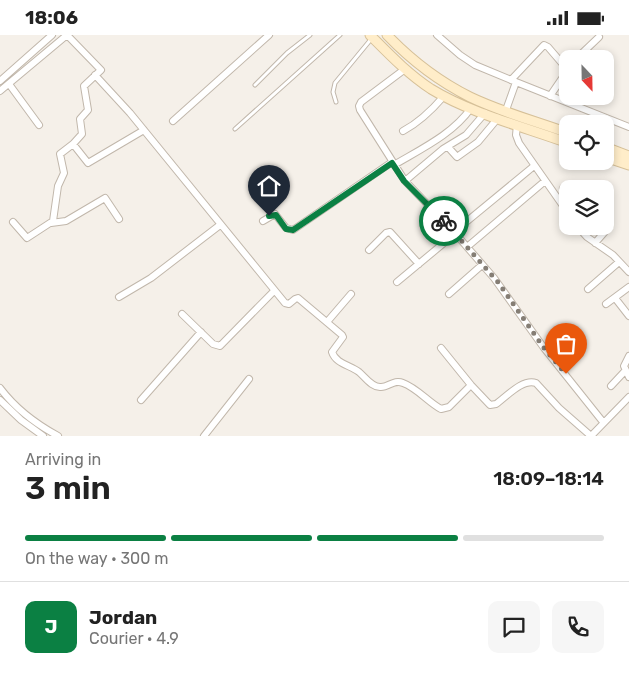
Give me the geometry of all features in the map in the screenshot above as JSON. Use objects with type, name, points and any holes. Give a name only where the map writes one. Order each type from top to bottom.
[{"type":"main road","points":[[386,35],[422,67],[445,83],[476,99],[506,108],[559,129]]},
{"type":"main road","points":[[371,36],[405,69],[425,85],[444,96],[471,108],[559,140]]},
{"type":"main road","points":[[388,53],[396,45]]},
{"type":"main road","points":[[614,150],[629,156]]},
{"type":"main road","points":[[614,160],[629,165]]},
{"type":"street","points":[[0,81],[52,35]]},
{"type":"street","points":[[0,91],[67,35],[100,68],[100,71],[84,85],[88,110],[80,119],[82,135],[60,154],[64,173],[58,186],[51,223]]},
{"type":"street","points":[[173,121],[269,35]]},
{"type":"street","points":[[437,35],[475,65],[629,127]]},
{"type":"street","points":[[585,50],[599,37]]},
{"type":"street","points":[[506,108],[512,93],[513,81],[544,45],[559,59]]},
{"type":"street","points":[[18,65],[24,71]]},
{"type":"street","points":[[405,69],[361,102],[359,106],[404,181],[455,232],[498,282],[544,348],[603,422]]},
{"type":"street","points":[[95,75],[144,129],[286,304],[296,298],[300,299],[343,336],[333,350],[334,355],[344,365],[357,370],[375,386],[380,387],[400,382],[441,409],[449,407],[471,385]]},
{"type":"street","points":[[550,96],[559,83]]},
{"type":"street","points":[[9,84],[38,125]]},
{"type":"street","points":[[404,131],[432,111],[444,96]]},
{"type":"street","points":[[264,221],[274,214],[286,229],[293,230],[393,164],[450,130],[463,120],[471,108]]},
{"type":"street","points":[[404,181],[466,135],[485,113]]},
{"type":"street","points":[[448,147],[457,157],[478,142],[498,118]]},
{"type":"street","points":[[517,125],[517,139],[559,200]]},
{"type":"street","points":[[73,144],[88,163],[144,129]]},
{"type":"street","points":[[397,282],[534,166]]},
{"type":"street","points":[[467,247],[545,181]]},
{"type":"street","points":[[13,222],[27,238],[51,223],[66,221],[104,199],[119,219]]},
{"type":"street","points":[[119,297],[151,277],[220,225]]},
{"type":"street","points":[[369,250],[386,233],[390,232],[419,264]]},
{"type":"street","points":[[587,235],[620,262],[629,272]]},
{"type":"street","points":[[595,243],[602,235]]},
{"type":"street","points":[[588,289],[620,262]]},
{"type":"street","points":[[449,294],[482,265]]},
{"type":"street","points":[[606,304],[629,287]]},
{"type":"street","points":[[182,314],[213,344],[220,346],[274,291]]},
{"type":"street","points":[[327,322],[351,294]]},
{"type":"street","points":[[614,298],[629,316]]},
{"type":"street","points":[[141,400],[201,331]]},
{"type":"street","points":[[440,348],[488,404],[493,405],[526,383],[533,382],[591,436],[629,397]]},
{"type":"street","points":[[611,386],[627,374],[624,366],[629,357]]},
{"type":"street","points":[[207,435],[249,379]]},
{"type":"street","points":[[0,388],[12,403],[58,436]]},
{"type":"street","points":[[0,400],[21,420],[43,436]]},
{"type":"lane","points":[[255,85],[287,53],[310,35]]},
{"type":"lane","points":[[235,129],[340,35]]},
{"type":"lane","points":[[336,102],[333,92],[335,83],[371,36]]},
{"type":"way so far","points":[[444,221],[498,282],[544,348],[566,374]]},
{"type":"route","points":[[269,216],[276,215],[286,229],[293,230],[392,163],[404,181],[444,221]]}]
